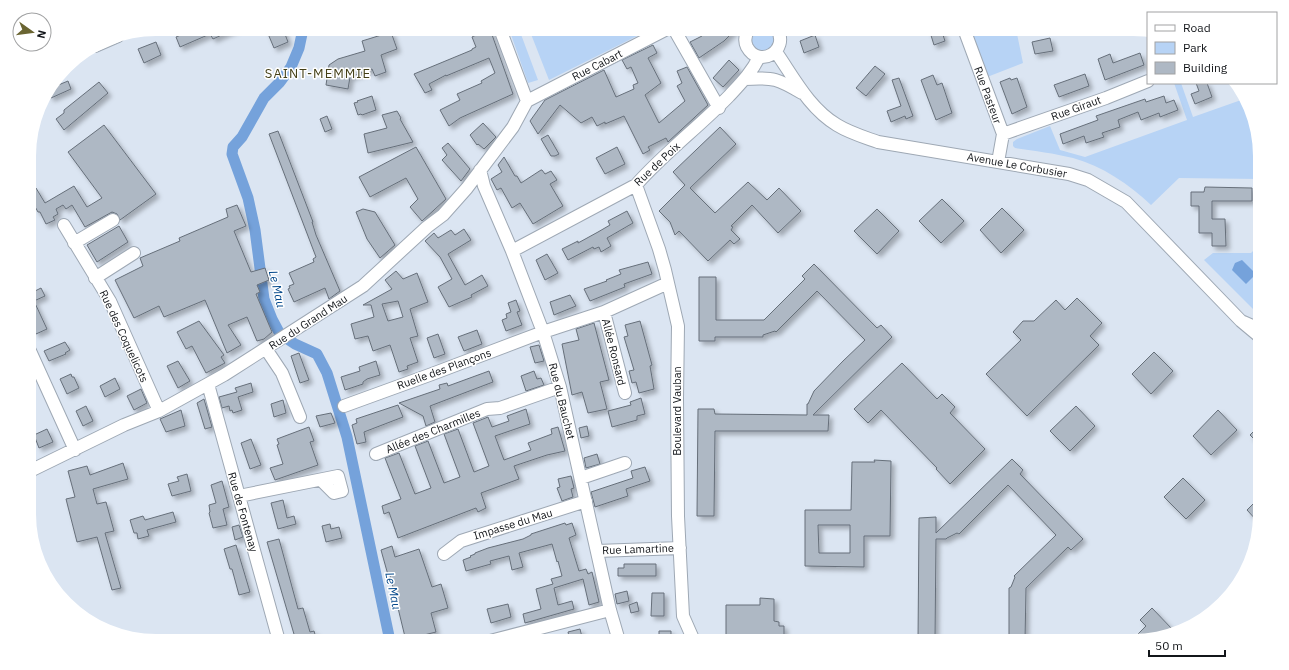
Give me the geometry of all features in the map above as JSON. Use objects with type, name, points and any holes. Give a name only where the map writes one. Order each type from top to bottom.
[{"type":"street","points":[[503,36],[527,101]]},
{"type":"street","name":"Rue Cabart","points":[[527,101],[653,36]]},
{"type":"street","points":[[678,36],[718,108]]},
{"type":"street","points":[[746,36],[746,44],[749,50],[758,56],[768,56],[776,52],[780,44],[779,36]]},
{"type":"street","name":"Rue Pasteur","points":[[967,36],[1003,134],[998,162]]},
{"type":"street","name":"Avenue Le Corbusier","points":[[776,52],[804,94],[826,118],[838,126],[855,134],[878,142],[1069,174],[1088,180],[1126,202],[1241,321],[1253,330]]},
{"type":"street","name":"Rue de Poix","points":[[512,251],[636,185],[650,169],[718,108],[753,69],[758,56]]},
{"type":"street","points":[[745,79],[763,78],[777,80],[804,94]]},
{"type":"street","name":"Rue Giraut","points":[[1003,134],[1106,98],[1147,80]]},
{"type":"street","name":"Rue du Grand Mau","points":[[36,469],[124,426],[159,411],[224,376],[363,286],[427,227],[443,216],[467,188],[513,127],[527,101]]},
{"type":"street","name":"Rue du Bauchet","points":[[480,170],[484,186],[512,251],[543,332],[560,387],[610,610],[617,634]]},
{"type":"street","name":"Boulevard Vauban","points":[[636,185],[659,249],[678,326],[678,516],[683,616],[691,634]]},
{"type":"street","points":[[74,243],[113,220]]},
{"type":"street","name":"Rue des Coquelicots","points":[[64,225],[110,301],[159,411]]},
{"type":"street","points":[[95,278],[134,253]]},
{"type":"street","name":"Ruelle des Plançons","points":[[344,406],[543,332],[604,312],[668,283]]},
{"type":"street","name":"Allée Ronsard","points":[[604,312],[624,393]]},
{"type":"street","name":"Avenue Le Corbusier","points":[[1241,321],[1253,326]]},
{"type":"street","points":[[271,346],[300,417]]},
{"type":"street","points":[[36,364],[75,450]]},
{"type":"street","name":"Rue de Fontenay","points":[[208,384],[277,634]]},
{"type":"street","name":"Allée des Charmilles","points":[[376,454],[487,409],[500,408],[560,387]]},
{"type":"street","points":[[581,478],[625,463]]},
{"type":"street","points":[[239,496],[321,480]]},
{"type":"street","name":"Impasse du Mau","points":[[444,554],[461,541],[586,501]]},
{"type":"street","name":"Rue Lamartine","points":[[597,550],[680,548]]},
{"type":"street","points":[[517,634],[610,610]]},
{"type":"green space","points":[[511,36],[522,36],[538,80],[528,83]]},
{"type":"green space","points":[[532,36],[637,36],[549,80]]},
{"type":"green space","points":[[752,36],[774,36],[774,44],[767,51],[759,51],[752,44]]},
{"type":"green space","points":[[967,36],[1017,36],[1023,63],[982,79]]},
{"type":"green space","points":[[1174,84],[1181,84],[1193,117],[1240,101],[1247,117],[1252,140],[1253,179],[1179,178],[1151,205],[1134,190],[1115,177],[1084,161],[1051,153],[1015,148],[1013,146],[1013,142],[1017,139],[1050,126],[1060,150],[1085,157],[1187,120]]},
{"type":"green space","points":[[1253,251],[1253,309],[1204,260],[1213,253],[1251,253]]},
{"type":"water","points":[[1242,260],[1253,271],[1253,277],[1246,284],[1232,270],[1235,263]]},
{"type":"building","points":[[178,36],[205,36],[180,47],[176,37]]},
{"type":"building","points":[[211,36],[220,36],[213,39]]},
{"type":"building","points":[[269,36],[286,36],[288,42],[274,48]]},
{"type":"building","points":[[378,36],[392,36],[397,49],[381,55],[386,72],[375,76],[372,69],[350,77],[348,89],[326,85],[329,65],[338,59],[365,51],[362,41]]},
{"type":"building","points":[[492,36],[513,94],[460,118],[449,126],[440,110],[460,100],[457,94],[482,83],[481,81],[495,73],[489,58],[446,75],[429,84],[432,90],[425,93],[414,74],[472,50],[476,47],[472,37]]},
{"type":"building","points":[[702,36],[729,36],[699,58],[690,42]]},
{"type":"building","points":[[815,36],[819,47],[804,53],[800,41]]},
{"type":"building","points":[[931,36],[943,36],[945,41],[934,45]]},
{"type":"building","points":[[1050,38],[1053,51],[1035,54],[1032,42]]},
{"type":"building","points":[[156,42],[161,55],[144,63],[138,49]]},
{"type":"building","points":[[653,45],[657,53],[648,58],[661,83],[645,95],[659,123],[685,101],[677,86],[682,83],[677,71],[687,67],[708,105],[668,142],[666,138],[648,147],[650,150],[643,154],[624,116],[597,126],[592,117],[581,123],[560,105],[538,134],[530,121],[545,100],[604,70],[616,97],[634,89],[633,85],[638,83],[631,67],[627,69],[622,60]]},
{"type":"building","points":[[1140,53],[1144,65],[1105,80],[1098,59],[1110,54],[1113,63]]},
{"type":"building","points":[[729,60],[739,70],[723,87],[713,78]]},
{"type":"building","points":[[875,66],[885,74],[866,96],[856,88]]},
{"type":"building","points":[[1085,74],[1089,86],[1059,97],[1054,85]]},
{"type":"building","points":[[933,75],[937,85],[942,83],[952,113],[936,120],[921,80]]},
{"type":"building","points":[[899,78],[913,116],[906,119],[905,116],[891,122],[887,111],[901,106],[892,80]]},
{"type":"building","points":[[1010,78],[1011,80],[1017,78],[1027,107],[1012,114],[1000,82]]},
{"type":"building","points":[[68,81],[71,89],[51,98],[56,89],[60,84]]},
{"type":"building","points":[[99,82],[108,93],[64,130],[56,119],[64,113],[64,110]]},
{"type":"building","points":[[1196,84],[1207,84],[1212,97],[1195,104],[1191,94],[1199,91]]},
{"type":"building","points":[[372,96],[376,110],[358,115],[354,103]]},
{"type":"building","points":[[1164,96],[1166,103],[1174,100],[1178,110],[1160,117],[1159,113],[1141,120],[1138,112],[1118,120],[1120,127],[1102,133],[1104,137],[1086,143],[1084,136],[1063,144],[1060,134],[1098,120],[1096,116],[1145,99],[1146,102]]},
{"type":"building","points":[[397,111],[413,142],[368,153],[364,134],[387,128],[382,115]]},
{"type":"building","points":[[327,116],[332,129],[325,132],[320,119]]},
{"type":"building","points":[[483,123],[496,137],[484,149],[478,144],[477,145],[470,135]]},
{"type":"building","points":[[104,125],[156,194],[120,220],[117,214],[112,212],[85,227],[72,205],[66,209],[63,205],[56,209],[58,214],[53,217],[55,220],[46,224],[40,212],[38,212],[36,208],[36,188],[45,203],[74,186],[87,207],[102,198],[68,152]]},
{"type":"building","points":[[720,127],[736,144],[690,188],[715,213],[748,182],[767,200],[779,188],[801,211],[778,233],[752,205],[731,226],[733,227],[731,230],[740,239],[734,244],[730,240],[708,261],[679,231],[675,235],[670,222],[659,211],[685,185],[673,172]]},
{"type":"building","points":[[278,131],[313,222],[316,235],[340,291],[329,299],[325,288],[294,302],[288,289],[290,288],[289,286],[294,284],[289,273],[314,262],[313,259],[316,257],[269,134]]},
{"type":"building","points":[[548,135],[559,154],[555,156],[551,156],[541,139]]},
{"type":"building","points":[[448,143],[470,169],[461,181],[442,160],[447,155],[442,148]]},
{"type":"building","points":[[416,147],[446,199],[422,221],[410,207],[418,199],[406,178],[370,197],[359,177]]},
{"type":"building","points":[[617,147],[625,164],[605,174],[596,158]]},
{"type":"building","points":[[504,157],[521,183],[541,170],[545,174],[551,171],[557,180],[550,184],[563,206],[533,224],[520,203],[512,208],[501,188],[497,190],[491,179],[502,172],[498,165]]},
{"type":"building","points":[[1205,187],[1252,188],[1252,201],[1212,201],[1212,219],[1225,219],[1226,246],[1212,246],[1212,233],[1199,233],[1199,206],[1191,206],[1191,192],[1204,192]]},
{"type":"building","points":[[942,199],[964,221],[941,243],[919,221]]},
{"type":"building","points":[[237,205],[246,226],[234,231],[251,272],[265,268],[269,280],[257,285],[260,292],[256,294],[272,332],[264,339],[257,341],[247,317],[228,325],[241,345],[227,353],[205,300],[164,317],[159,306],[134,318],[115,280],[143,266],[140,258],[180,241],[179,238],[228,217],[226,209]]},
{"type":"building","points":[[1002,208],[1024,230],[1001,253],[980,230]]},
{"type":"building","points":[[363,209],[375,212],[395,245],[380,258],[367,239],[356,212]]},
{"type":"building","points":[[877,209],[899,231],[877,254],[854,231]]},
{"type":"building","points":[[627,211],[633,223],[607,238],[611,246],[601,252],[599,247],[594,249],[593,247],[568,260],[562,249],[578,241],[578,243],[610,225],[608,221]]},
{"type":"building","points":[[119,226],[128,242],[97,262],[87,245]]},
{"type":"building","points":[[464,229],[471,240],[448,254],[465,285],[482,275],[488,286],[471,295],[472,297],[449,307],[438,287],[452,279],[440,257],[425,241],[434,233],[438,238],[451,230],[455,235]]},
{"type":"building","points":[[547,254],[558,273],[545,280],[536,260]]},
{"type":"building","points":[[648,262],[652,274],[624,284],[625,287],[590,301],[584,289],[607,281],[606,280],[621,274],[619,270]]},
{"type":"building","points":[[814,264],[877,328],[881,325],[892,337],[813,415],[829,415],[828,431],[715,431],[714,516],[697,516],[698,409],[714,409],[715,414],[807,415],[807,404],[814,391],[865,340],[817,291],[776,332],[763,335],[763,337],[715,337],[715,341],[699,341],[699,277],[716,277],[716,320],[764,320],[805,279],[802,276]]},
{"type":"building","points":[[396,271],[403,279],[417,273],[428,302],[410,309],[418,336],[410,338],[418,362],[407,366],[408,369],[399,372],[390,345],[373,351],[368,336],[355,339],[351,324],[374,317],[371,305],[363,305],[392,289],[385,280]],"holes":[[[398,301],[403,317],[388,321],[382,304]]]},
{"type":"building","points":[[41,288],[45,296],[36,300],[36,290]]},
{"type":"building","points":[[570,295],[576,306],[554,315],[550,302]]},
{"type":"building","points":[[1077,298],[1102,323],[1090,336],[1099,345],[1027,416],[986,374],[1021,340],[1013,332],[1023,321],[1034,321],[1056,300],[1065,310]]},
{"type":"building","points":[[516,300],[520,311],[517,312],[522,325],[506,331],[502,320],[507,318],[506,314],[511,312],[508,303]]},
{"type":"building","points":[[36,305],[47,329],[36,334]]},
{"type":"building","points":[[199,321],[224,355],[221,357],[225,363],[206,373],[192,346],[186,349],[177,332]]},
{"type":"building","points":[[640,321],[652,365],[650,366],[654,389],[639,393],[636,382],[632,383],[629,371],[634,370],[624,337],[628,336],[625,325]]},
{"type":"building","points":[[594,323],[609,380],[600,382],[607,409],[588,413],[582,392],[572,395],[562,344],[579,340],[576,329]]},
{"type":"building","points":[[477,330],[482,344],[464,351],[458,337]]},
{"type":"building","points":[[438,334],[445,354],[434,358],[427,338]]},
{"type":"building","points":[[65,342],[70,350],[65,353],[66,354],[49,361],[44,351]]},
{"type":"building","points":[[539,345],[544,361],[535,363],[530,347]]},
{"type":"building","points":[[1154,352],[1173,371],[1151,394],[1132,374]]},
{"type":"building","points":[[299,353],[309,380],[300,383],[291,356]]},
{"type":"building","points":[[178,361],[190,381],[178,388],[167,366]]},
{"type":"building","points":[[376,361],[380,375],[367,379],[363,382],[363,384],[345,390],[341,377],[360,371],[359,367]]},
{"type":"building","points":[[902,363],[937,399],[942,394],[955,407],[950,413],[985,449],[950,484],[936,469],[937,468],[881,410],[868,423],[854,409]]},
{"type":"building","points":[[489,371],[493,382],[430,406],[435,422],[426,426],[423,416],[399,403],[440,389],[439,385],[447,383],[448,386]]},
{"type":"building","points":[[534,371],[537,379],[541,378],[544,385],[526,391],[521,376]]},
{"type":"building","points":[[71,374],[79,388],[67,394],[60,379]]},
{"type":"building","points":[[115,378],[120,389],[105,397],[100,386]]},
{"type":"building","points":[[251,383],[253,392],[238,397],[242,410],[233,413],[232,410],[230,411],[229,406],[222,408],[219,397],[237,392],[235,388]]},
{"type":"building","points":[[141,389],[147,403],[134,410],[127,396]]},
{"type":"building","points":[[641,398],[645,414],[637,416],[637,420],[612,427],[608,411],[631,405],[630,402]]},
{"type":"building","points":[[204,399],[212,427],[205,429],[197,403]]},
{"type":"building","points":[[283,400],[286,413],[274,417],[271,404]]},
{"type":"building","points":[[398,405],[403,417],[364,432],[366,442],[357,444],[352,425],[357,423],[356,419]]},
{"type":"building","points":[[86,406],[93,421],[83,426],[76,411]]},
{"type":"building","points":[[1076,406],[1095,426],[1070,451],[1050,431]]},
{"type":"building","points":[[526,409],[530,424],[495,436],[504,460],[531,450],[528,443],[552,434],[551,429],[558,427],[565,451],[547,455],[514,466],[519,479],[481,493],[486,508],[478,512],[476,508],[398,538],[389,512],[384,514],[382,506],[401,499],[385,458],[399,453],[415,494],[431,488],[415,446],[428,441],[444,483],[460,477],[444,434],[458,429],[474,472],[489,466],[473,423],[488,417],[492,427],[509,421],[507,416]]},
{"type":"building","points":[[181,410],[185,426],[166,432],[160,419]]},
{"type":"building","points":[[1218,410],[1237,430],[1211,455],[1193,436]]},
{"type":"building","points":[[331,413],[335,423],[320,427],[316,416]]},
{"type":"building","points":[[587,426],[589,436],[581,438],[579,428]]},
{"type":"building","points":[[309,427],[314,441],[310,442],[318,465],[275,480],[270,468],[283,464],[277,445],[279,444],[277,439]]},
{"type":"building","points":[[47,429],[53,442],[39,448],[36,440],[36,434]]},
{"type":"building","points":[[251,439],[261,465],[250,469],[241,443]]},
{"type":"building","points":[[597,454],[600,464],[586,468],[584,458]]},
{"type":"building","points":[[1012,459],[1023,470],[1020,474],[1083,539],[1071,550],[1068,547],[1026,588],[1025,634],[1009,634],[1009,588],[1011,587],[1015,577],[1014,576],[1056,535],[1008,485],[959,534],[957,533],[946,539],[936,539],[935,634],[918,634],[919,518],[936,517],[936,533]]},
{"type":"building","points":[[874,460],[891,461],[890,536],[864,536],[864,567],[805,566],[805,510],[851,510],[852,462],[875,462]],"holes":[[[818,525],[850,525],[850,553],[819,553]]]},
{"type":"building","points":[[123,463],[128,479],[93,489],[97,504],[106,502],[114,531],[105,533],[121,588],[112,590],[97,537],[77,542],[66,499],[75,497],[68,471],[87,466],[90,475]]},
{"type":"building","points":[[645,467],[650,481],[626,489],[628,496],[595,507],[591,492],[633,478],[631,471]]},
{"type":"building","points":[[187,474],[191,491],[172,496],[168,484],[179,481],[177,477]]},
{"type":"building","points":[[571,476],[574,488],[571,489],[573,497],[562,501],[557,488],[560,487],[558,479]]},
{"type":"building","points":[[1183,478],[1205,500],[1186,519],[1164,497]]},
{"type":"building","points":[[222,481],[229,507],[223,509],[227,525],[213,528],[209,513],[209,505],[216,503],[211,485]]},
{"type":"building","points":[[283,500],[287,518],[294,516],[296,524],[278,529],[271,503]]},
{"type":"building","points":[[1253,504],[1253,516],[1247,510]]},
{"type":"building","points":[[173,512],[176,522],[147,530],[149,536],[138,539],[137,533],[134,533],[130,520],[143,516],[145,520]]},
{"type":"building","points":[[565,523],[566,525],[572,523],[576,535],[569,538],[579,571],[586,569],[588,574],[592,572],[599,602],[589,605],[583,579],[554,588],[558,605],[572,601],[574,609],[525,623],[523,614],[541,609],[536,589],[553,584],[551,579],[562,576],[552,544],[519,553],[523,567],[512,570],[509,556],[490,561],[491,564],[466,571],[463,560],[471,557],[470,556],[475,553],[523,539],[531,534]]},
{"type":"building","points":[[330,524],[331,529],[339,527],[342,538],[326,542],[322,526]]},
{"type":"building","points":[[239,525],[243,537],[235,540],[232,527]]},
{"type":"building","points":[[279,539],[298,609],[303,608],[310,632],[314,631],[315,634],[294,634],[267,542]]},
{"type":"building","points":[[236,545],[250,592],[239,595],[232,569],[230,569],[224,549]]},
{"type":"building","points":[[392,546],[395,557],[419,549],[432,587],[441,584],[448,608],[431,613],[436,632],[428,634],[404,634],[390,575],[388,575],[381,550]]},
{"type":"building","points":[[624,564],[656,564],[656,576],[618,576],[618,568],[624,568]]},
{"type":"building","points":[[627,591],[629,601],[617,604],[615,594]]},
{"type":"building","points":[[652,593],[664,593],[664,616],[651,616]]},
{"type":"building","points":[[760,598],[774,599],[774,621],[779,622],[779,626],[784,626],[784,634],[726,634],[726,605],[760,605]]},
{"type":"building","points":[[637,602],[639,611],[631,613],[629,605]]},
{"type":"building","points":[[508,604],[511,617],[491,623],[487,609]]},
{"type":"building","points":[[1152,608],[1171,628],[1157,632],[1138,634],[1146,626],[1140,620]]},
{"type":"building","points":[[580,629],[581,634],[568,634],[568,632]]},
{"type":"building","points":[[659,631],[671,631],[671,634],[659,634]]},
{"type":"waterway","name":"Le Mau","points":[[302,36],[299,48],[291,67],[280,82],[264,98],[242,137],[233,147],[232,154],[248,198],[255,230],[264,299],[272,319],[280,334],[295,344],[317,354],[327,373],[347,437],[389,634]]},
{"type":"district","name":"SAINT-MEMMIE","points":[[318,73]]}]
